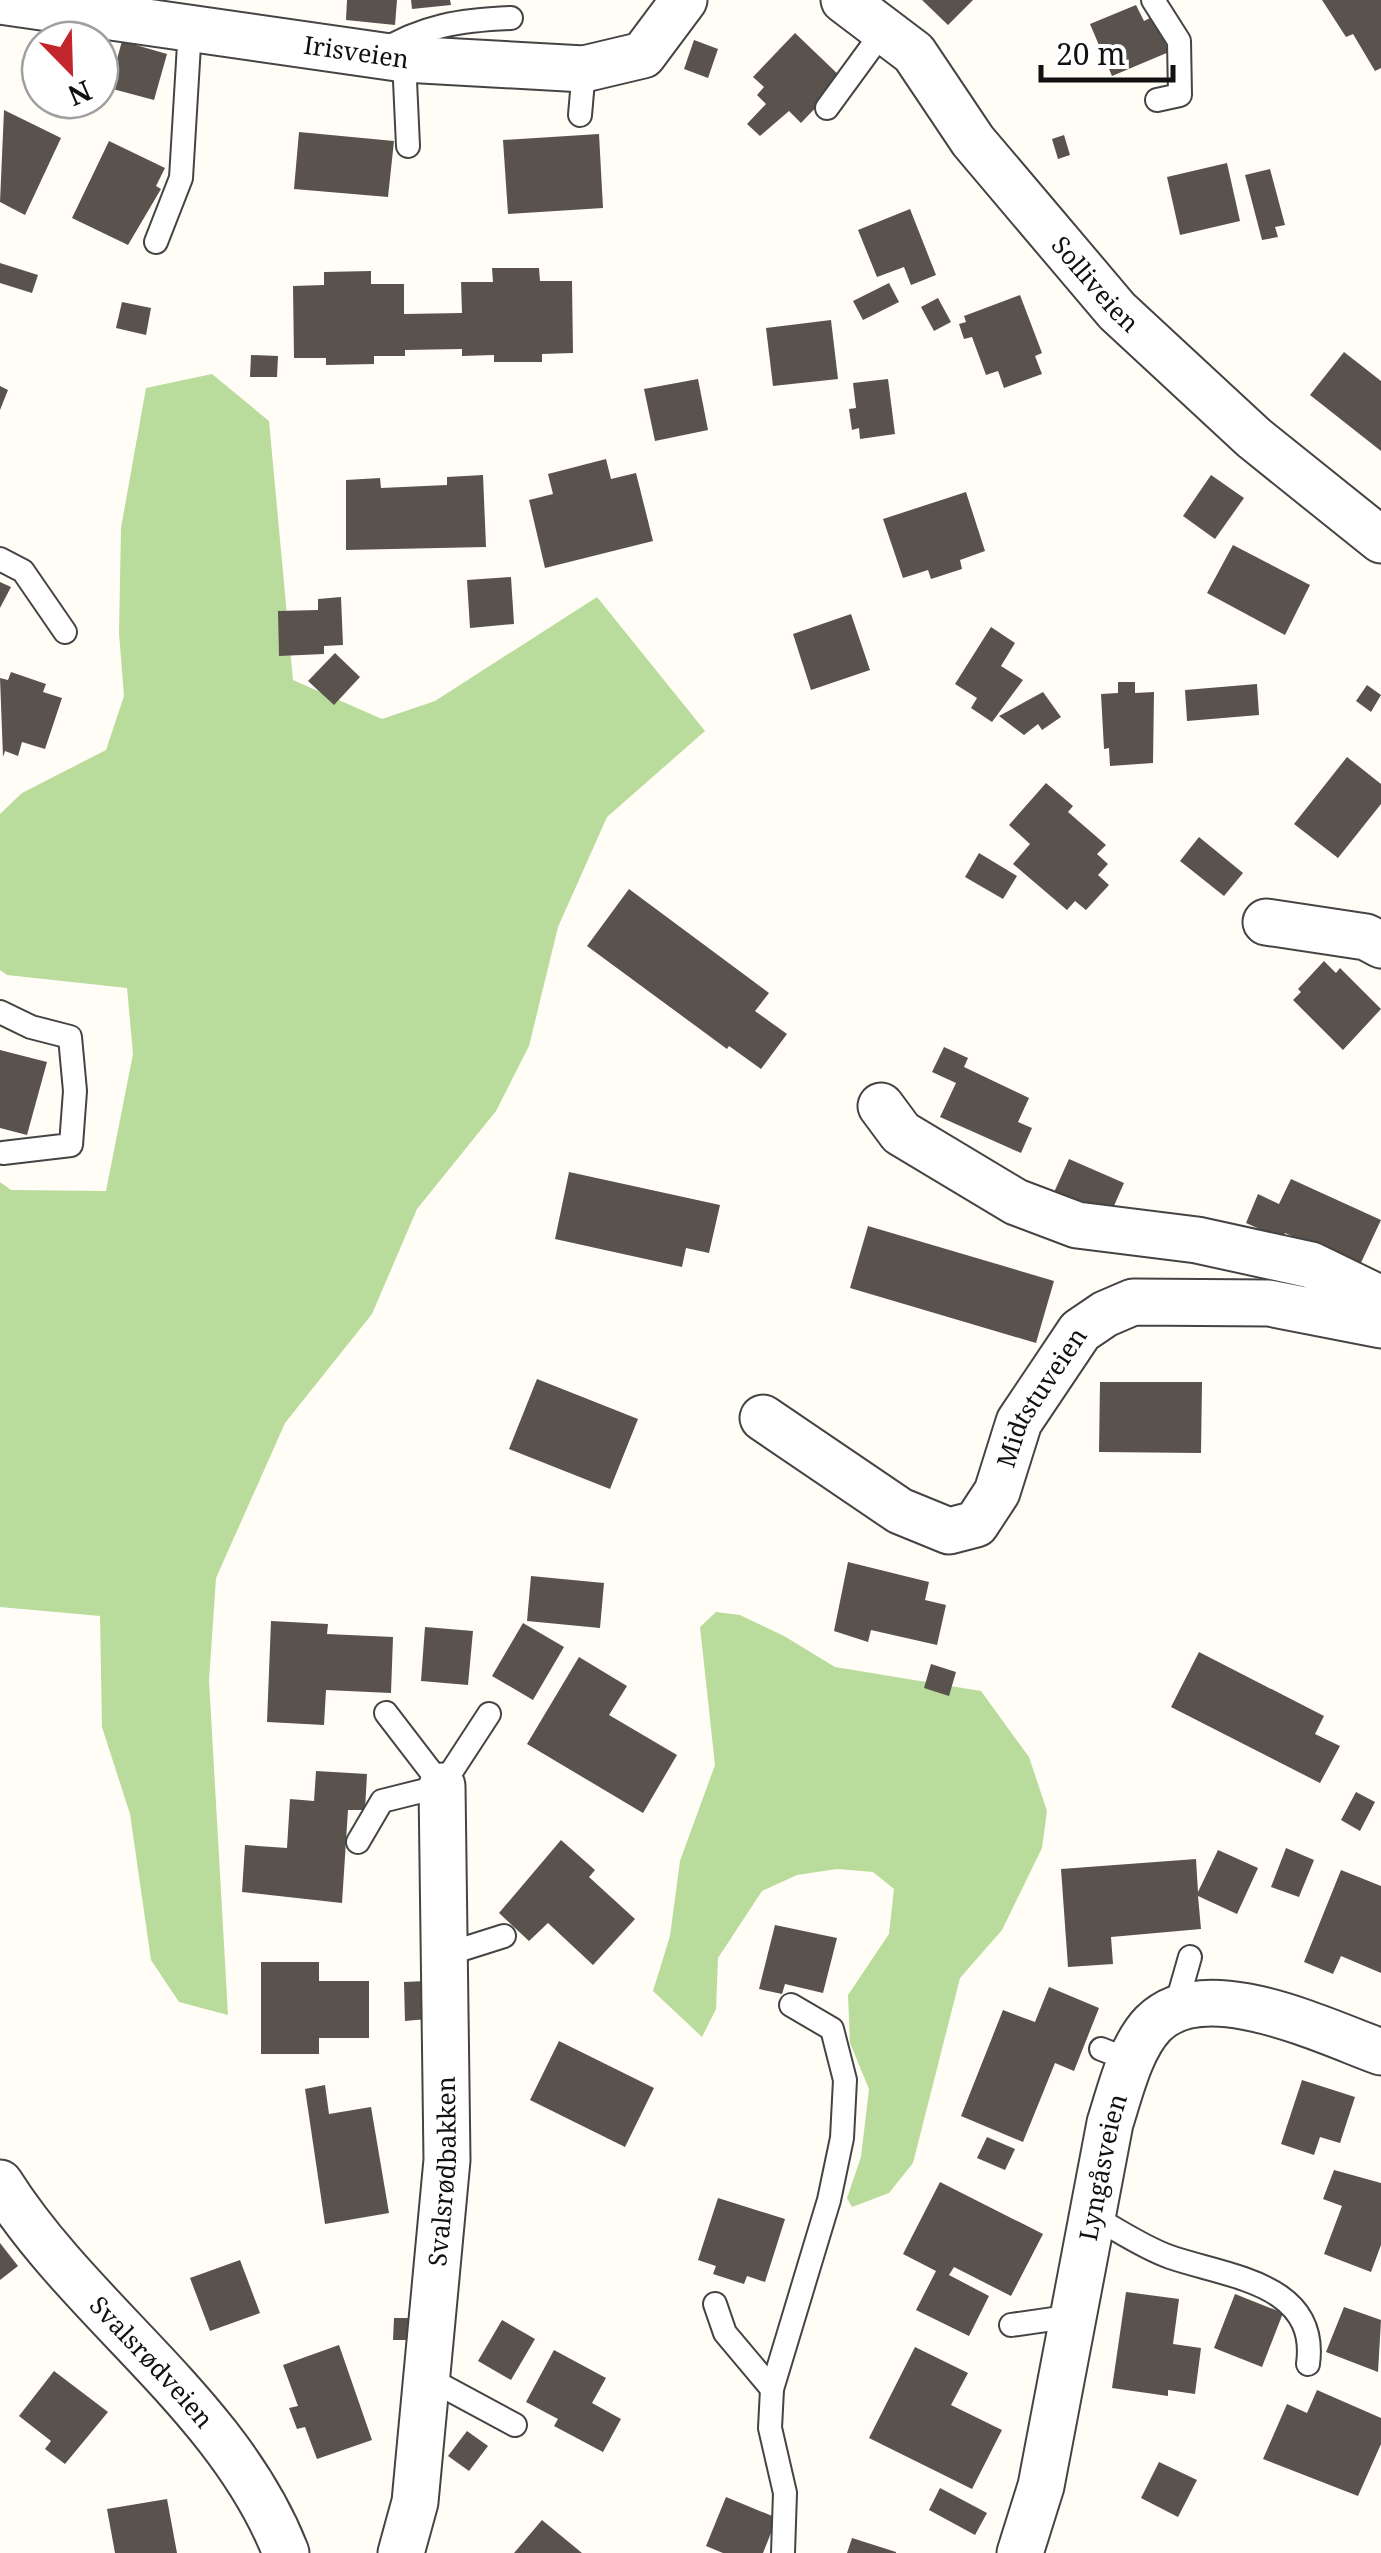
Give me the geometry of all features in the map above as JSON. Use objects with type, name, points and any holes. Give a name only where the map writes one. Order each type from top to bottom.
[{"type":"street","name":"Irisveien","points":[[1,5],[54,4],[390,57],[584,69],[643,56],[684,0]]},
{"type":"street","name":"Solliveien","points":[[844,0],[914,53],[972,142],[1117,311],[1254,438],[1381,540]]},
{"type":"street","points":[[1266,922],[1366,938],[1381,946]]},
{"type":"street","points":[[881,1106],[902,1133],[1016,1202],[1077,1225],[1197,1240],[1312,1265],[1381,1299]]},
{"type":"street","name":"Midtstuveien","points":[[762,1418],[900,1512],[948,1531],[976,1524],[997,1492],[1019,1422],[1080,1331],[1105,1314],[1133,1302],[1269,1302],[1381,1325]]},
{"type":"street","name":"Svalsrødbakken","points":[[401,2553],[415,2502],[448,2160],[442,1786]]},
{"type":"street","points":[[1176,2006],[1206,2002],[1266,2010],[1381,2052]]},
{"type":"street","name":"Lyngåsveien","points":[[1020,2553],[1041,2486],[1094,2217],[1110,2124],[1116,2055],[1176,2006]]},
{"type":"street","name":"Svalsrødveien","points":[[0,2183],[24,2222],[70,2276],[226,2447],[267,2505],[286,2553]]},
{"type":"lane","points":[[1153,0],[1179,41],[1180,95],[1156,100]]},
{"type":"lane","points":[[408,146],[390,57],[410,32],[446,22],[511,18]]},
{"type":"lane","points":[[156,242],[181,178],[177,76],[190,28]]},
{"type":"lane","points":[[827,108],[884,30]]},
{"type":"lane","points":[[580,115],[584,69]]},
{"type":"lane","points":[[0,559],[24,571],[65,632]]},
{"type":"lane","points":[[0,1012],[32,1028],[70,1037],[75,1092],[72,1145],[3,1153]]},
{"type":"lane","points":[[386,1713],[442,1786]]},
{"type":"lane","points":[[358,1842],[382,1802],[442,1786],[488,1714]]},
{"type":"lane","points":[[444,1954],[504,1936]]},
{"type":"lane","points":[[1176,2006],[1190,1956]]},
{"type":"lane","points":[[783,2553],[785,2492],[770,2428],[772,2389],[830,2200],[844,2119],[845,2080],[832,2029],[791,2005]]},
{"type":"lane","points":[[1094,2217],[1166,2256],[1249,2280],[1293,2303],[1311,2342],[1308,2364]]},
{"type":"lane","points":[[715,2304],[726,2333],[772,2389]]},
{"type":"lane","points":[[1011,2324],[1074,2316]]},
{"type":"lane","points":[[426,2377],[516,2425]]},
{"type":"green space","points":[[212,374],[269,421],[293,680],[382,719],[435,701],[597,597],[705,731],[607,817],[558,927],[529,1046],[496,1111],[417,1209],[372,1314],[285,1423],[216,1578],[209,1680],[228,2015],[179,2002],[151,1960],[130,1814],[102,1727],[100,1616],[0,1607],[0,1182],[11,1190],[106,1191],[133,1054],[127,988],[7,975],[0,970],[0,814],[22,793],[106,750],[124,696],[119,633],[121,528],[146,388]]},
{"type":"green space","points":[[716,1612],[740,1615],[835,1667],[981,1691],[1029,1757],[1047,1811],[1042,1848],[1002,1930],[960,1978],[913,2163],[889,2193],[852,2207],[847,2198],[861,2157],[869,2089],[850,2043],[848,1995],[889,1934],[894,1889],[873,1872],[837,1869],[797,1875],[762,1891],[718,1958],[716,2009],[702,2037],[653,1991],[670,1936],[680,1861],[715,1765],[700,1627]]},
{"type":"building","points":[[347,0],[397,0],[395,25],[346,20]]},
{"type":"building","points":[[411,0],[450,0],[451,5],[412,9]]},
{"type":"building","points":[[922,0],[973,0],[948,25]]},
{"type":"building","points":[[1322,0],[1381,0],[1381,68],[1375,71],[1353,34],[1346,37]]},
{"type":"building","points":[[1136,5],[1144,21],[1154,16],[1169,52],[1112,76],[1090,24]]},
{"type":"building","points":[[795,33],[843,79],[801,123],[789,111],[760,136],[747,124],[766,104],[757,95],[764,87],[753,77]]},
{"type":"building","points":[[694,40],[718,49],[708,78],[684,69]]},
{"type":"building","points":[[122,41],[167,54],[154,100],[120,91]]},
{"type":"building","points":[[4,110],[61,138],[25,215],[0,202]]},
{"type":"building","points":[[299,132],[394,141],[388,197],[294,189]]},
{"type":"building","points":[[599,134],[603,208],[508,214],[503,140]]},
{"type":"building","points":[[1064,135],[1070,155],[1058,159],[1052,139]]},
{"type":"building","points":[[109,141],[165,168],[156,186],[161,189],[128,245],[72,218]]},
{"type":"building","points":[[1227,163],[1240,221],[1180,235],[1167,177]]},
{"type":"building","points":[[1270,169],[1285,225],[1275,227],[1278,237],[1262,240],[1245,175]]},
{"type":"building","points":[[910,209],[936,275],[911,285],[904,267],[877,277],[858,230]]},
{"type":"building","points":[[0,263],[38,275],[32,293],[0,283]]},
{"type":"building","points":[[492,268],[539,268],[540,281],[572,281],[573,353],[542,354],[542,362],[494,362],[494,355],[462,356],[462,349],[405,350],[405,356],[374,356],[374,364],[326,365],[326,358],[294,358],[293,286],[324,285],[324,272],[371,271],[371,284],[404,284],[404,314],[462,313],[461,282],[493,282]]},
{"type":"building","points":[[889,283],[899,302],[863,320],[853,301]]},
{"type":"building","points":[[1020,295],[1042,353],[1035,356],[1042,374],[1004,388],[998,371],[986,375],[972,337],[964,339],[959,324],[966,322],[964,316]]},
{"type":"building","points":[[938,298],[951,322],[934,331],[921,307]]},
{"type":"building","points":[[122,302],[151,308],[146,335],[116,328]]},
{"type":"building","points":[[831,320],[838,379],[773,386],[766,328]]},
{"type":"building","points":[[1344,352],[1381,381],[1381,451],[1310,395]]},
{"type":"building","points":[[251,355],[278,356],[277,377],[250,377]]},
{"type":"building","points":[[698,379],[708,430],[655,441],[644,389]]},
{"type":"building","points":[[888,379],[895,434],[860,439],[859,428],[852,430],[849,409],[856,408],[853,383]]},
{"type":"building","points":[[0,386],[8,390],[0,410]]},
{"type":"building","points":[[606,459],[611,479],[636,473],[653,541],[545,568],[529,500],[553,494],[548,474]]},
{"type":"building","points":[[483,475],[486,547],[346,550],[346,480],[380,478],[381,488],[447,485],[447,477]]},
{"type":"building","points":[[1211,475],[1244,498],[1215,539],[1183,516]]},
{"type":"building","points":[[966,492],[985,551],[960,560],[962,569],[931,579],[928,570],[903,578],[883,519]]},
{"type":"building","points":[[1233,545],[1310,585],[1285,635],[1207,593]]},
{"type":"building","points":[[511,577],[514,624],[470,628],[467,580]]},
{"type":"building","points":[[0,582],[11,587],[0,608]]},
{"type":"building","points":[[341,597],[343,645],[324,646],[324,654],[279,656],[278,611],[318,610],[318,599]]},
{"type":"building","points":[[851,614],[870,670],[811,690],[793,634]]},
{"type":"building","points":[[991,627],[1015,643],[1001,666],[1023,680],[992,722],[971,708],[977,698],[955,684]]},
{"type":"building","points":[[335,653],[360,677],[334,705],[308,681]]},
{"type":"building","points":[[11,672],[46,684],[43,692],[62,698],[45,749],[22,742],[18,756],[5,751],[3,757],[0,678],[8,680]]},
{"type":"building","points":[[1118,682],[1135,682],[1135,693],[1154,692],[1153,763],[1110,766],[1109,748],[1104,749],[1101,694],[1118,693]]},
{"type":"building","points":[[1257,684],[1259,715],[1187,721],[1185,690]]},
{"type":"building","points":[[1367,685],[1381,695],[1371,712],[1356,701]]},
{"type":"building","points":[[1043,692],[1061,717],[1042,730],[1038,724],[1024,735],[999,716]]},
{"type":"building","points":[[1347,757],[1381,784],[1381,804],[1338,858],[1294,824]]},
{"type":"building","points":[[1046,783],[1073,806],[1068,812],[1106,845],[1097,854],[1108,864],[1098,875],[1109,885],[1086,910],[1075,901],[1067,910],[1013,864],[1030,844],[1009,825]]},
{"type":"building","points":[[1199,837],[1243,873],[1224,896],[1180,861]]},
{"type":"building","points":[[979,853],[1017,876],[1003,899],[965,877]]},
{"type":"building","points":[[629,889],[769,993],[755,1011],[787,1034],[761,1069],[729,1046],[727,1049],[587,946]]},
{"type":"building","points":[[1324,961],[1336,973],[1340,968],[1381,1009],[1343,1050],[1293,1000]]},
{"type":"building","points":[[944,1047],[968,1058],[964,1067],[1029,1098],[1018,1122],[1032,1128],[1021,1153],[940,1117],[956,1083],[932,1072]]},
{"type":"building","points":[[0,1050],[47,1062],[27,1135],[0,1128]]},
{"type":"building","points":[[1069,1159],[1124,1183],[1106,1224],[1051,1199]]},
{"type":"building","points":[[569,1172],[720,1205],[709,1253],[686,1248],[682,1267],[555,1239]]},
{"type":"building","points":[[1291,1179],[1381,1220],[1359,1267],[1285,1233],[1282,1239],[1246,1223],[1258,1194],[1279,1204]]},
{"type":"building","points":[[868,1226],[1054,1281],[1036,1343],[850,1288]]},
{"type":"building","points":[[537,1379],[638,1419],[610,1489],[509,1449]]},
{"type":"building","points":[[1100,1382],[1202,1382],[1201,1453],[1099,1452]]},
{"type":"building","points":[[848,1562],[929,1582],[925,1600],[946,1605],[937,1645],[871,1630],[868,1642],[834,1631]]},
{"type":"building","points":[[531,1576],[604,1583],[600,1628],[527,1621]]},
{"type":"building","points":[[271,1621],[328,1624],[327,1634],[393,1637],[391,1693],[326,1690],[324,1725],[267,1722]]},
{"type":"building","points":[[523,1623],[564,1647],[533,1700],[492,1676]]},
{"type":"building","points":[[425,1627],[473,1631],[468,1685],[421,1681]]},
{"type":"building","points":[[1199,1652],[1324,1716],[1315,1734],[1340,1746],[1320,1783],[1171,1707]]},
{"type":"building","points":[[579,1657],[627,1686],[609,1715],[677,1755],[643,1813],[527,1744]]},
{"type":"building","points":[[931,1664],[956,1672],[949,1696],[924,1688]]},
{"type":"building","points":[[316,1771],[367,1774],[365,1810],[348,1810],[342,1903],[242,1892],[245,1845],[287,1848],[290,1799],[314,1801]]},
{"type":"building","points":[[1356,1792],[1375,1802],[1360,1831],[1341,1820]]},
{"type":"building","points":[[561,1840],[595,1870],[589,1877],[635,1919],[593,1965],[548,1923],[529,1941],[499,1913]]},
{"type":"building","points":[[1286,1848],[1314,1860],[1299,1897],[1271,1887]]},
{"type":"building","points":[[1218,1850],[1258,1868],[1237,1914],[1198,1896],[1201,1929],[1111,1937],[1113,1964],[1068,1967],[1061,1869],[1196,1859],[1198,1892]]},
{"type":"building","points":[[1341,1870],[1381,1886],[1381,1973],[1341,1956],[1333,1974],[1304,1962]]},
{"type":"building","points":[[775,1925],[837,1938],[823,1993],[785,1984],[782,1994],[759,1989]]},
{"type":"building","points":[[261,1962],[319,1962],[319,1981],[369,1981],[369,2038],[319,2038],[319,2054],[261,2054]]},
{"type":"building","points":[[426,1981],[427,2019],[405,2021],[404,1982]]},
{"type":"building","points":[[1049,1987],[1099,2008],[1074,2071],[1055,2063],[1023,2142],[961,2116],[1003,2010],[1035,2022]]},
{"type":"building","points":[[559,2041],[654,2088],[625,2147],[530,2100]]},
{"type":"building","points":[[1302,2080],[1355,2097],[1340,2143],[1320,2137],[1314,2155],[1281,2144]]},
{"type":"building","points":[[325,2085],[329,2114],[371,2107],[389,2213],[325,2224],[305,2089]]},
{"type":"building","points":[[987,2137],[1015,2149],[1005,2170],[977,2158]]},
{"type":"building","points":[[1334,2170],[1381,2183],[1381,2245],[1371,2272],[1324,2254],[1342,2206],[1323,2199]]},
{"type":"building","points":[[940,2182],[1043,2234],[1011,2296],[954,2267],[949,2275],[989,2296],[969,2336],[916,2310],[936,2271],[903,2254]]},
{"type":"building","points":[[718,2198],[785,2219],[765,2282],[747,2276],[744,2284],[713,2274],[716,2266],[698,2260]]},
{"type":"building","points":[[0,2243],[18,2266],[0,2280]]},
{"type":"building","points":[[240,2260],[260,2313],[210,2331],[190,2278]]},
{"type":"building","points":[[1126,2292],[1179,2299],[1173,2344],[1201,2348],[1195,2394],[1168,2390],[1168,2396],[1112,2388]]},
{"type":"building","points":[[1235,2294],[1283,2313],[1262,2367],[1214,2348]]},
{"type":"building","points":[[1344,2307],[1381,2320],[1378,2372],[1326,2352]]},
{"type":"building","points":[[394,2318],[410,2318],[410,2340],[393,2340]]},
{"type":"building","points":[[502,2320],[535,2339],[511,2380],[478,2361]]},
{"type":"building","points":[[339,2345],[372,2440],[317,2459],[305,2427],[297,2429],[289,2408],[298,2406],[283,2365]]},
{"type":"building","points":[[915,2347],[968,2373],[951,2405],[1002,2430],[972,2489],[869,2438]]},
{"type":"building","points":[[554,2350],[606,2378],[592,2403],[621,2419],[603,2452],[554,2426],[558,2419],[526,2402]]},
{"type":"building","points":[[54,2371],[108,2412],[65,2464],[45,2449],[51,2441],[19,2416]]},
{"type":"building","points":[[1317,2390],[1381,2418],[1381,2444],[1358,2496],[1263,2459],[1287,2404],[1307,2413]]},
{"type":"building","points":[[467,2431],[488,2446],[469,2471],[448,2456]]},
{"type":"building","points":[[1159,2462],[1197,2480],[1178,2517],[1141,2498]]},
{"type":"building","points":[[940,2488],[987,2513],[975,2535],[929,2510]]},
{"type":"building","points":[[726,2497],[777,2518],[763,2553],[723,2553],[706,2546]]},
{"type":"building","points":[[167,2499],[177,2553],[115,2553],[107,2509]]},
{"type":"building","points":[[542,2520],[582,2553],[514,2553]]},
{"type":"building","points":[[852,2538],[896,2552],[896,2553],[847,2553]]}]
